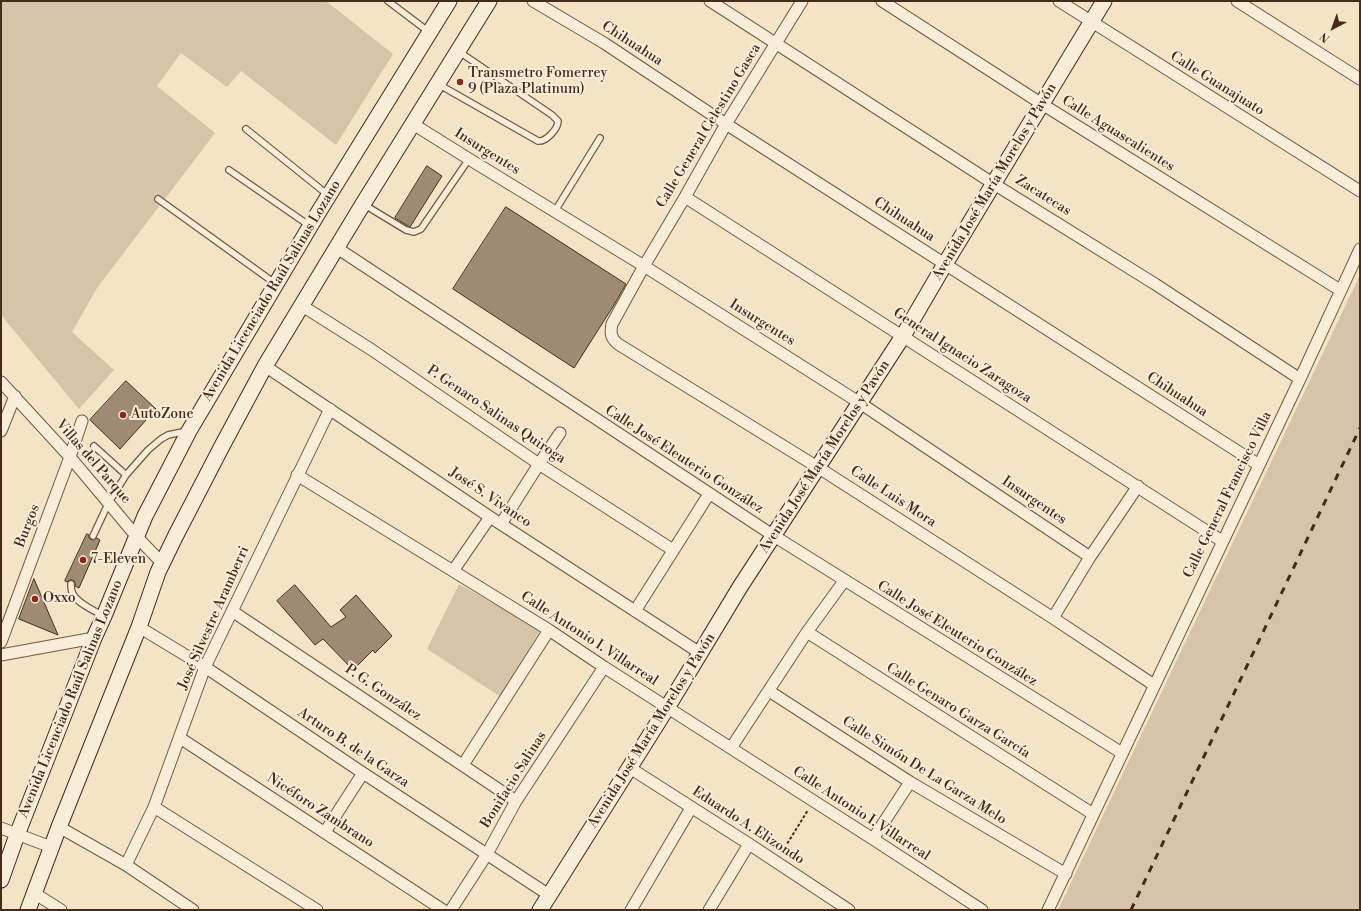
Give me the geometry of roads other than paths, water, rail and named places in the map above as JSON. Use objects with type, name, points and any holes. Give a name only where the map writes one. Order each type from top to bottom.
[{"type":"main road","name":"Avenida Licenciado Raúl Salinas Lozano","points":[[1,880],[17,835],[94,638],[148,510],[189,431],[310,226],[449,1]]},
{"type":"main road","points":[[28,910],[51,847],[139,627],[162,563],[265,366],[301,305],[489,1]]},
{"type":"main road","name":"Avenida José María Morelos y Pavón","points":[[540,910],[630,768],[740,587],[819,468],[903,336],[1104,1]]},
{"type":"street","name":"Chihuahua","points":[[532,1],[604,43],[726,124],[1259,465]]},
{"type":"street","name":"Zacatecas","points":[[710,1],[994,184],[1155,284],[1300,379]]},
{"type":"street","name":"Calle General Celestino Gasca","points":[[612,339],[610,332],[612,324],[644,266],[726,124],[802,1]]},
{"type":"street","name":"Calle Aguascalientes","points":[[882,1],[1042,104],[1340,290]]},
{"type":"street","name":"Calle Guanajuato","points":[[1058,1],[1360,191]]},
{"type":"street","points":[[1237,1],[1360,79]]},
{"type":"street","name":"Insurgentes","points":[[413,124],[469,160],[644,266],[860,403],[1090,557]]},
{"type":"street","name":"General Ignacio Zaragoza","points":[[685,196],[1222,541]]},
{"type":"street","name":"Calle José Eleuterio González","points":[[337,248],[774,536],[1122,753]]},
{"type":"street","name":"Calle General Francisco Villa","points":[[1048,910],[1300,379],[1360,249]]},
{"type":"street","name":"P. Genaro Salinas Quiroga","points":[[301,305],[372,350],[539,464],[673,550]]},
{"type":"street","name":"Calle Luis Mora","points":[[612,339],[819,468],[1054,618],[1154,685]]},
{"type":"street","name":"José S. Vivanco","points":[[265,366],[490,517],[700,653]]},
{"type":"street","name":"Villas del Parque","points":[[1,382],[70,457],[137,537],[162,563]]},
{"type":"street","points":[[1,431],[15,396]]},
{"type":"street","name":"José Silvestre Aramberri","points":[[126,865],[154,807],[205,667],[330,409]]},
{"type":"street","name":"Burgos","points":[[1,642],[82,421]]},
{"type":"street","points":[[501,524],[560,433]]},
{"type":"street","name":"Calle Antonio I. Villarreal","points":[[297,475],[549,630],[667,708],[873,839],[970,907],[982,910]]},
{"type":"street","points":[[1054,618],[1090,557],[1138,486]]},
{"type":"street","points":[[635,611],[709,494]]},
{"type":"street","points":[[453,571],[490,517]]},
{"type":"street","points":[[731,748],[807,632],[844,581]]},
{"type":"street","name":"P. G. González","points":[[232,611],[516,801]]},
{"type":"street","name":"Arturo B. de la Garza","points":[[139,627],[205,667],[549,896]]},
{"type":"street","points":[[463,765],[549,630]]},
{"type":"street","name":"Calle Genaro Garza García","points":[[807,632],[1094,814]]},
{"type":"street","points":[[1,655],[94,638]]},
{"type":"street","name":"Bonifacio Salinas","points":[[451,910],[487,854],[516,801],[604,667]]},
{"type":"street","name":"Calle Simón De La Garza Melo","points":[[769,691],[910,782],[1066,874]]},
{"type":"street","name":"Nicéforo Zambrano","points":[[180,738],[443,910]]},
{"type":"street","name":"Eduardo A. Elizondo","points":[[630,768],[776,861],[849,910]]},
{"type":"street","points":[[324,832],[363,773]]},
{"type":"street","points":[[873,839],[910,782]]},
{"type":"street","points":[[154,807],[316,910]]},
{"type":"street","points":[[631,910],[691,808]]},
{"type":"street","points":[[59,827],[126,865],[193,910]]},
{"type":"street","points":[[1,828],[51,847]]},
{"type":"street","points":[[709,910],[749,844]]},
{"type":"street","points":[[34,893],[61,910]]},
{"type":"lane","points":[[388,1],[430,32]]},
{"type":"lane","points":[[438,84],[538,141],[541,142],[547,138],[557,126],[558,121],[552,115],[458,51]]},
{"type":"lane","points":[[246,129],[329,196]]},
{"type":"lane","points":[[555,211],[600,138]]},
{"type":"lane","points":[[363,204],[406,230],[414,232],[421,229],[469,160]]},
{"type":"lane","points":[[229,170],[310,226]]},
{"type":"lane","points":[[158,199],[276,284]]},
{"type":"lane","points":[[93,536],[109,502],[126,475],[151,447],[168,435],[189,431]]},
{"type":"lane","points":[[94,446],[126,475]]},
{"type":"lane","points":[[71,584],[71,591],[78,600],[104,616]]},
{"type":"railway","points":[[1131,910],[1360,428]]},
{"type":"place","name":"Transmetro Fomerrey 9 (Plaza Platinum)","points":[[460,82]]},
{"type":"place","name":"AutoZone","points":[[123,415]]},
{"type":"place","name":"7-Eleven","points":[[83,560]]},
{"type":"place","name":"Oxxo","points":[[35,599]]}]
